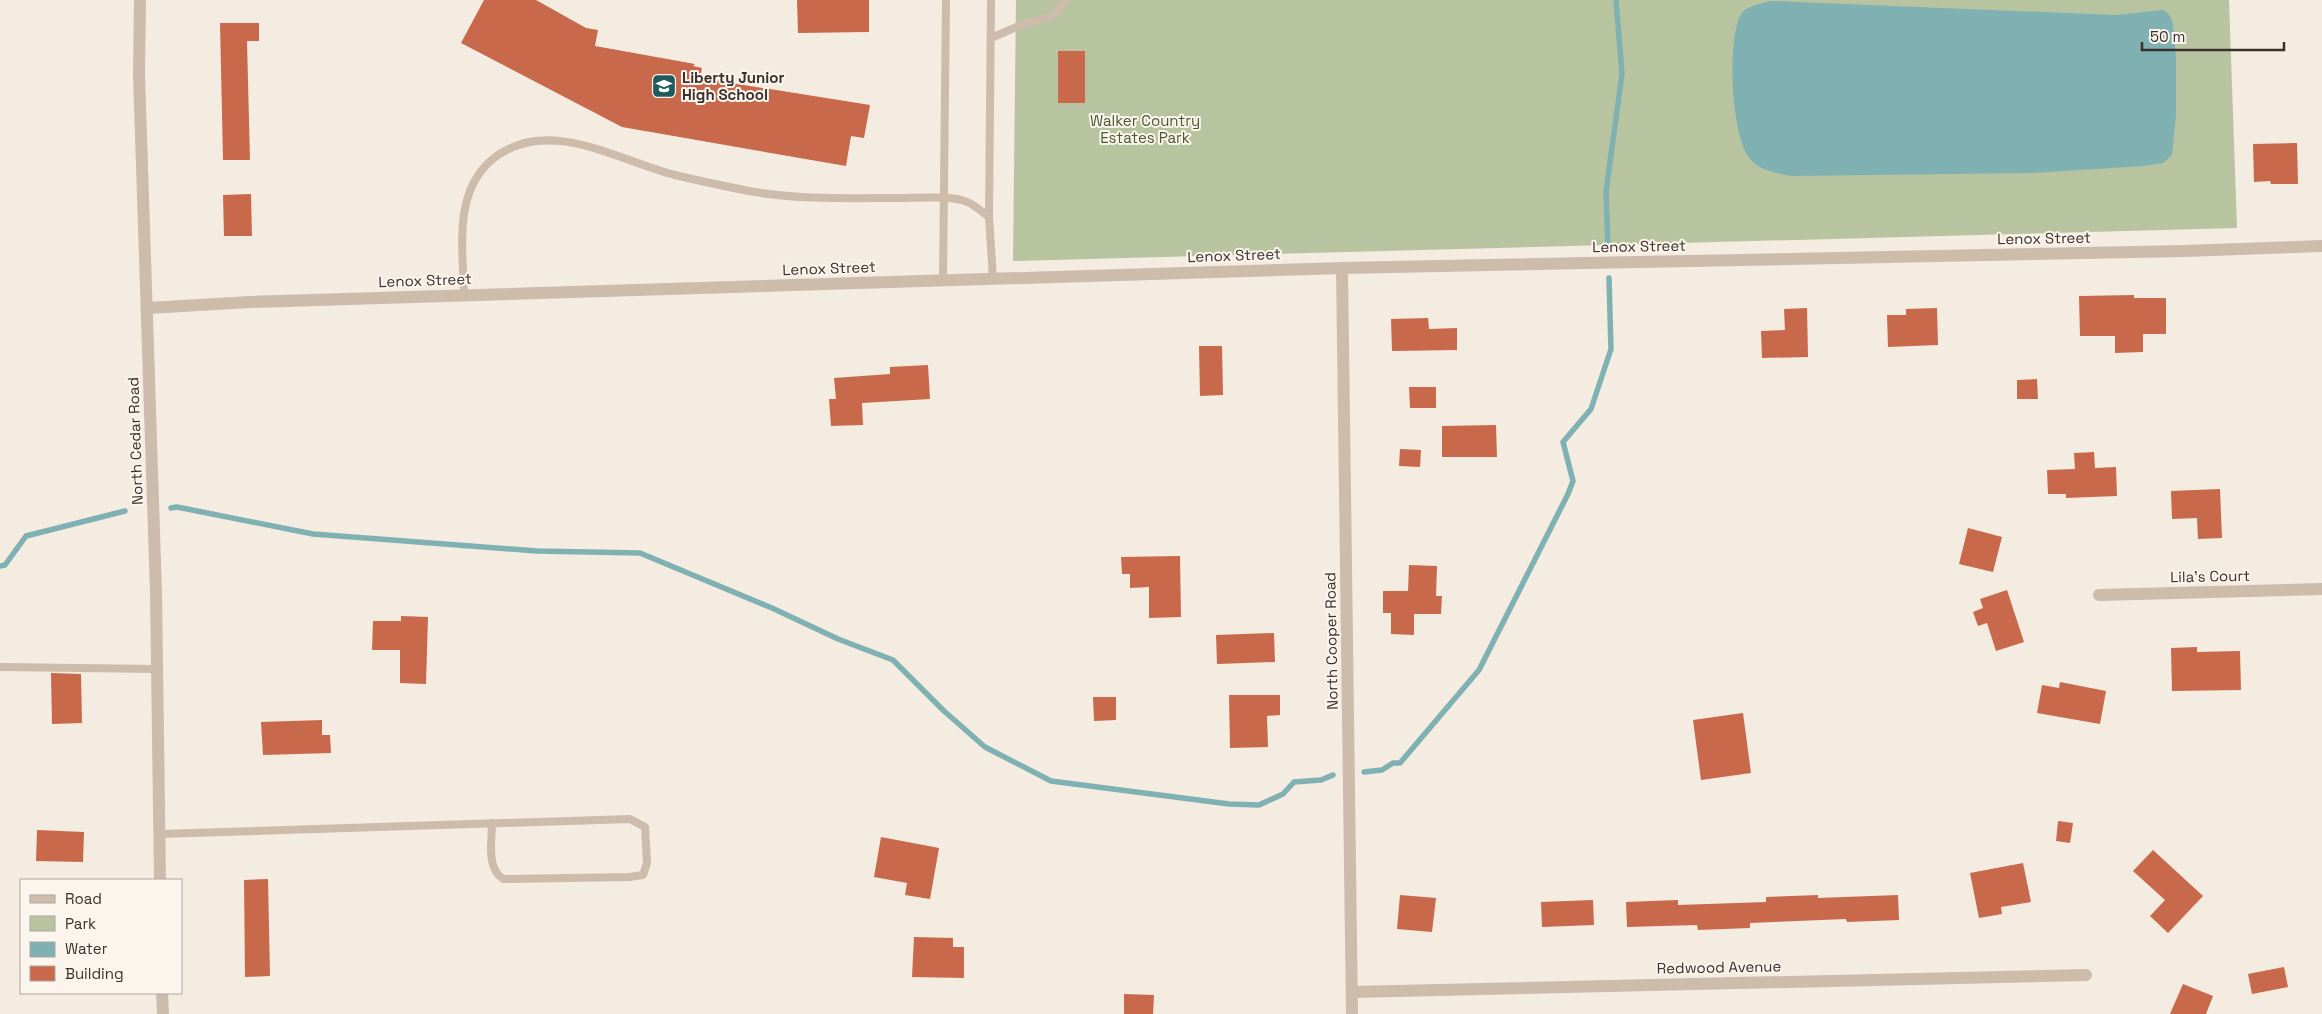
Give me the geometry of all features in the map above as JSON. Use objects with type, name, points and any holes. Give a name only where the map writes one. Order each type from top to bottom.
[{"type":"street","name":"North Cedar Road","points":[[140,0],[139,74],[148,308],[160,879]]},
{"type":"street","name":"Lenox Street","points":[[148,308],[250,302],[1342,268],[2185,252],[2322,246]]},
{"type":"street","name":"North Cooper Road","points":[[1342,268],[1352,1014]]},
{"type":"street","name":"Lila's Court","points":[[2100,595],[2322,589]]},
{"type":"street","name":"Redwood Avenue","points":[[1352,992],[2086,975]]},
{"type":"street","points":[[162,994],[163,1014]]},
{"type":"lane","points":[[942,280],[946,0]]},
{"type":"lane","points":[[991,0],[989,217],[993,279]]},
{"type":"lane","points":[[990,38],[1021,25],[1052,16],[1064,3],[1064,0]]},
{"type":"lane","points":[[464,295],[463,221],[465,200],[472,183],[484,167],[498,155],[517,146],[545,139],[569,142],[674,175],[751,191],[804,197],[944,198],[967,201],[989,217]]},
{"type":"lane","points":[[0,667],[157,669]]},
{"type":"lane","points":[[160,834],[492,822],[630,819],[645,827],[647,863],[643,875],[629,878],[503,879],[495,874],[492,866],[492,822]]},
{"type":"green space","name":"Walker Country Estates Park","points":[[1016,0],[2229,0],[2237,228],[1013,261]]},
{"type":"water","points":[[1770,1],[2116,15],[2163,10],[2169,14],[2173,23],[2176,58],[2176,116],[2172,155],[2163,163],[2144,166],[2030,173],[1792,176],[1764,169],[1750,159],[1744,148],[1735,111],[1732,67],[1733,46],[1740,16],[1745,10],[1757,4]]},
{"type":"building","points":[[484,0],[536,0],[586,28],[598,30],[595,46],[695,64],[693,66],[702,68],[700,78],[870,105],[864,138],[851,136],[846,166],[622,127],[461,43]]},
{"type":"building","points":[[797,0],[869,0],[869,32],[798,33]]},
{"type":"building","points":[[220,23],[259,23],[259,41],[247,41],[250,160],[223,160]]},
{"type":"building","points":[[1058,51],[1085,51],[1085,103],[1058,103]]},
{"type":"building","points":[[2297,143],[2298,184],[2271,184],[2270,181],[2254,182],[2253,144]]},
{"type":"building","points":[[251,194],[252,236],[224,236],[223,195]]},
{"type":"building","points":[[2134,295],[2134,298],[2166,298],[2166,334],[2143,334],[2143,352],[2115,353],[2115,336],[2080,336],[2079,296]]},
{"type":"building","points":[[1807,308],[1808,357],[1762,358],[1761,331],[1785,330],[1784,309]]},
{"type":"building","points":[[1937,308],[1938,345],[1888,347],[1887,315],[1906,315],[1906,309]]},
{"type":"building","points":[[1428,318],[1429,329],[1457,328],[1457,350],[1392,351],[1391,319]]},
{"type":"building","points":[[1199,346],[1222,346],[1223,395],[1200,396]]},
{"type":"building","points":[[928,365],[930,399],[862,403],[863,425],[831,426],[829,399],[836,399],[834,378],[890,374],[890,367]]},
{"type":"building","points":[[2037,379],[2038,399],[2017,399],[2017,380]]},
{"type":"building","points":[[1409,387],[1436,387],[1436,408],[1410,408]]},
{"type":"building","points":[[1496,425],[1497,457],[1442,457],[1442,426]]},
{"type":"building","points":[[1400,449],[1421,450],[1420,467],[1399,466]]},
{"type":"building","points":[[2094,452],[2095,468],[2116,467],[2117,496],[2066,498],[2066,494],[2048,494],[2047,470],[2075,469],[2074,453]]},
{"type":"building","points":[[2220,489],[2222,538],[2198,539],[2197,518],[2172,519],[2171,491]]},
{"type":"building","points":[[1968,528],[2002,537],[1993,572],[1959,564]]},
{"type":"building","points":[[1180,556],[1181,617],[1149,618],[1149,587],[1130,588],[1130,574],[1122,574],[1121,557]]},
{"type":"building","points":[[1409,565],[1437,566],[1436,596],[1442,596],[1441,614],[1414,614],[1414,635],[1391,634],[1391,613],[1383,613],[1383,591],[1408,591]]},
{"type":"building","points":[[2007,590],[2024,642],[1996,651],[1987,623],[1978,626],[1973,612],[1983,608],[1980,599]]},
{"type":"building","points":[[401,616],[428,617],[426,684],[400,683],[400,650],[372,650],[373,621],[401,621]]},
{"type":"building","points":[[1274,633],[1275,662],[1217,664],[1216,635]]},
{"type":"building","points":[[2197,647],[2197,652],[2240,651],[2241,690],[2172,691],[2171,648]]},
{"type":"building","points":[[51,673],[81,674],[82,723],[52,724]]},
{"type":"building","points":[[2060,682],[2106,691],[2100,724],[2037,713],[2042,685],[2059,688]]},
{"type":"building","points":[[1229,695],[1280,695],[1280,715],[1267,716],[1268,747],[1230,748]]},
{"type":"building","points":[[1093,697],[1116,697],[1116,720],[1094,721]]},
{"type":"building","points":[[1743,713],[1751,773],[1701,780],[1693,720]]},
{"type":"building","points":[[322,720],[322,735],[330,735],[331,753],[263,755],[261,722]]},
{"type":"building","points":[[2058,821],[2073,823],[2070,843],[2056,841]]},
{"type":"building","points":[[37,830],[84,832],[83,862],[36,861]]},
{"type":"building","points":[[881,837],[939,848],[930,899],[905,895],[907,883],[874,877]]},
{"type":"building","points":[[2153,850],[2203,896],[2168,933],[2150,916],[2165,900],[2133,871]]},
{"type":"building","points":[[2023,863],[2031,902],[2001,907],[2002,914],[1979,918],[1970,873]]},
{"type":"building","points":[[268,879],[270,976],[245,977],[244,880]]},
{"type":"building","points":[[1400,895],[1436,898],[1432,932],[1397,929]]},
{"type":"building","points":[[1818,895],[1818,898],[1898,895],[1899,920],[1847,922],[1846,919],[1750,923],[1750,928],[1698,930],[1697,925],[1627,927],[1626,902],[1678,900],[1678,905],[1766,902],[1766,897]]},
{"type":"building","points":[[1593,900],[1594,925],[1542,927],[1541,902]]},
{"type":"building","points":[[914,937],[953,938],[953,947],[964,947],[964,978],[912,977]]},
{"type":"building","points":[[2284,967],[2288,987],[2252,994],[2248,974]]},
{"type":"building","points":[[2183,984],[2213,996],[2206,1014],[2170,1014]]},
{"type":"building","points":[[1124,994],[1154,995],[1153,1014],[1124,1014]]},
{"type":"waterway","points":[[1608,247],[1606,192],[1622,74],[1616,0]]},
{"type":"waterway","points":[[1364,772],[1382,770],[1393,763],[1400,763],[1479,670],[1568,494],[1573,481],[1563,442],[1591,409],[1611,349],[1609,278]]},
{"type":"waterway","points":[[171,508],[177,507],[313,534],[537,551],[640,553],[772,608],[838,639],[893,660],[944,711],[985,747],[1051,781],[1229,804],[1259,805],[1283,794],[1294,782],[1321,780],[1333,775]]},
{"type":"waterway","points":[[0,566],[5,565],[26,536],[125,511]]},
{"type":"place","name":"Liberty Junior High School","points":[[664,86]]}]
